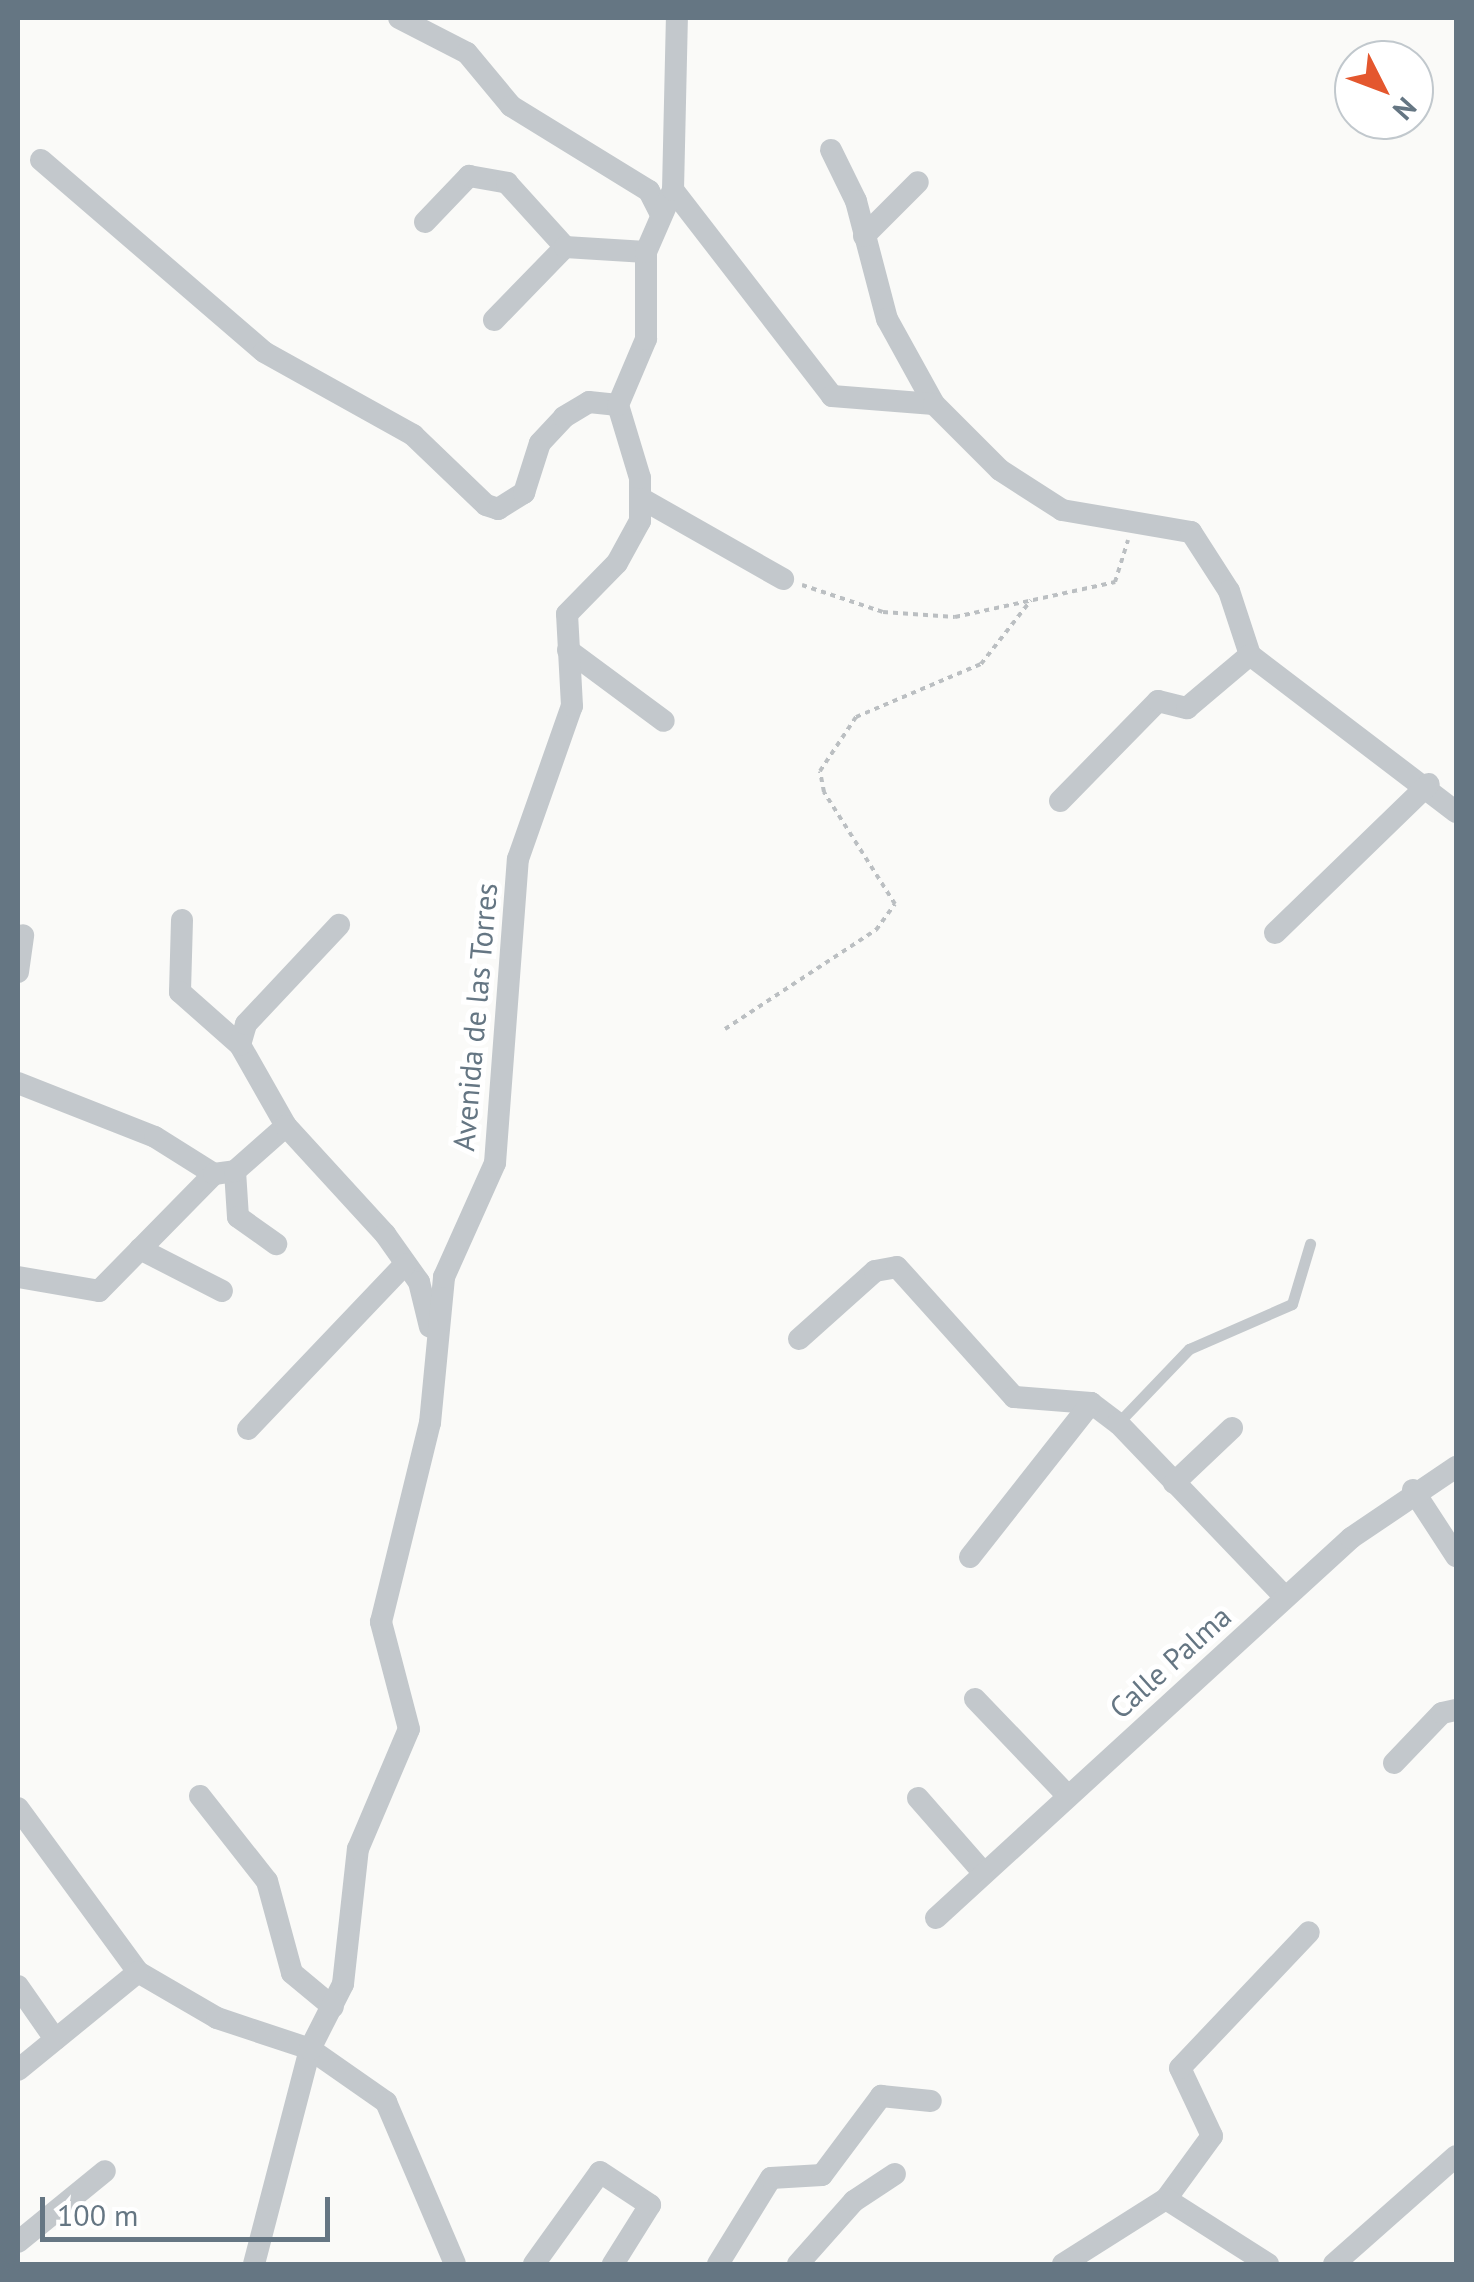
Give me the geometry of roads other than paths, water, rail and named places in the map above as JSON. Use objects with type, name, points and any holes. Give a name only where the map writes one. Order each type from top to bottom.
[{"type":"street","points":[[399,18],[467,53],[512,106],[649,191],[661,214]]},
{"type":"street","points":[[677,18],[673,190],[646,252],[646,338],[618,405],[644,500],[783,578]]},
{"type":"street","points":[[831,150],[864,236],[887,318],[934,404],[1041,499],[1081,514],[1173,522],[1203,544],[1250,656],[1429,784],[1456,812]]},
{"type":"street","points":[[41,160],[264,352],[413,435],[486,505],[498,510],[524,493],[540,443],[564,417],[589,402],[618,405]]},
{"type":"street","points":[[425,222],[469,176],[507,183],[565,247],[646,252]]},
{"type":"street","points":[[864,236],[918,182]]},
{"type":"street","points":[[673,190],[692,203],[815,382],[853,401],[934,404]]},
{"type":"street","points":[[494,320],[565,247]]},
{"type":"street","name":"Avenida de las Torres","points":[[254,2264],[310,2049],[333,2007],[358,1848],[408,1729],[381,1622],[430,1423],[435,1334],[451,1249],[495,1163],[518,859],[526,819],[568,730],[567,614],[616,564],[644,500]]},
{"type":"street","points":[[568,650],[664,721]]},
{"type":"street","points":[[1060,801],[1158,701],[1187,708],[1250,656]]},
{"type":"street","points":[[1276,933],[1429,784]]},
{"type":"street","points":[[182,920],[180,992],[240,1045],[286,1126],[405,1264],[435,1334]]},
{"type":"street","points":[[240,1045],[246,1024],[340,925]]},
{"type":"street","points":[[18,972],[23,935]]},
{"type":"street","points":[[18,1083],[155,1137],[224,1172],[238,1217],[276,1244]]},
{"type":"street","points":[[18,1277],[99,1291],[224,1172],[286,1126]]},
{"type":"street","points":[[140,1249],[222,1291]]},
{"type":"street","points":[[248,1428],[405,1264]]},
{"type":"street","points":[[800,1339],[875,1271],[897,1267],[1014,1397],[1091,1402],[1118,1422],[1285,1596]]},
{"type":"street","points":[[970,1557],[1091,1402]]},
{"type":"street","points":[[1174,1483],[1232,1428]]},
{"type":"street","name":"Calle Palma","points":[[936,1918],[982,1871],[1285,1596],[1412,1490],[1456,1467]]},
{"type":"street","points":[[1412,1490],[1456,1556]]},
{"type":"street","points":[[975,1699],[1066,1794]]},
{"type":"street","points":[[1394,1762],[1456,1710]]},
{"type":"street","points":[[200,1796],[268,1881],[292,1972],[333,2007]]},
{"type":"street","points":[[918,1798],[982,1871]]},
{"type":"street","points":[[18,1808],[138,1972],[217,2018],[310,2049],[386,2102],[455,2264]]},
{"type":"street","points":[[1063,2264],[1166,2198],[1212,2136],[1180,2068],[1309,1932]]},
{"type":"street","points":[[18,2070],[138,1972]]},
{"type":"street","points":[[18,1986],[55,2040]]},
{"type":"street","points":[[718,2264],[771,2178],[822,2176],[881,2096],[931,2101]]},
{"type":"street","points":[[1334,2264],[1456,2156]]},
{"type":"street","points":[[18,2242],[105,2171]]},
{"type":"street","points":[[534,2264],[600,2172],[650,2205],[612,2264]]},
{"type":"street","points":[[798,2264],[854,2201],[894,2174]]},
{"type":"street","points":[[1166,2198],[1268,2264]]},
{"type":"lane","points":[[1118,1422],[1189,1349],[1292,1304],[1310,1244]]}]
